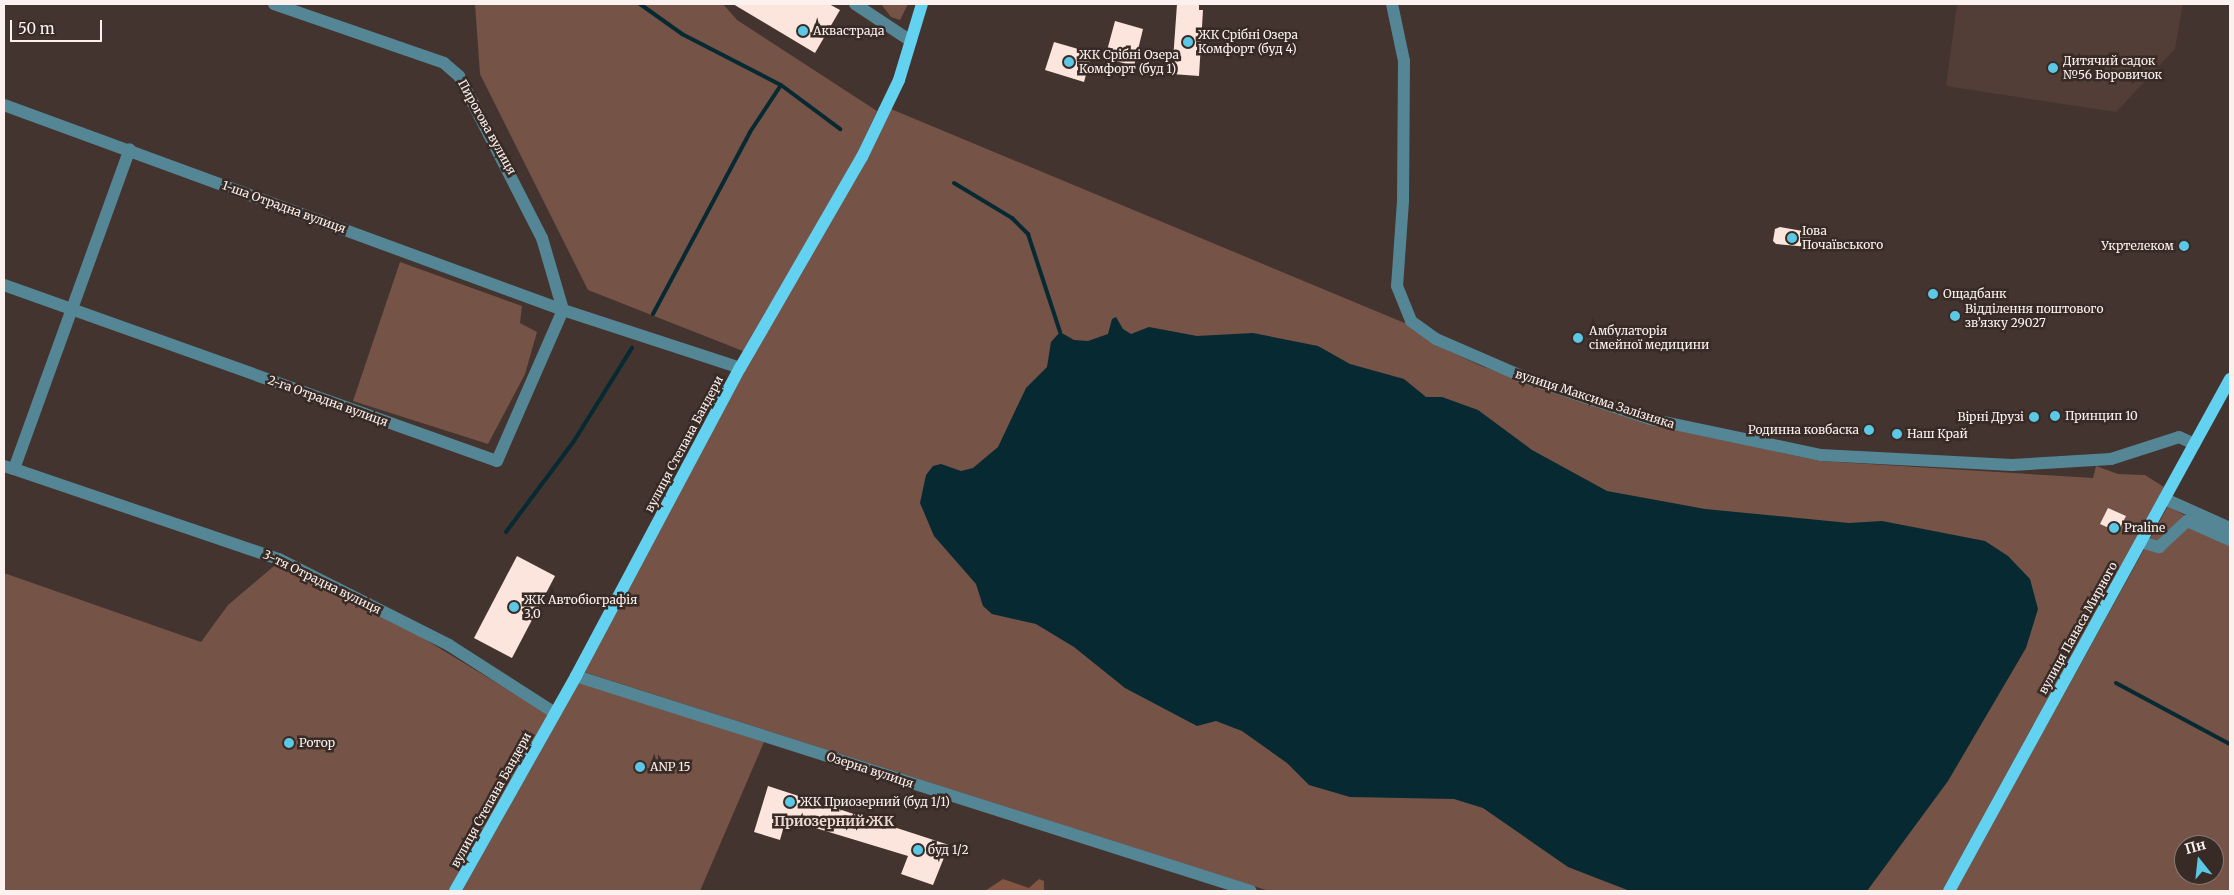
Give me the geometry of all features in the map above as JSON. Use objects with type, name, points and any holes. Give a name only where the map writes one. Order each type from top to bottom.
[{"type":"main road","name":"вулиця Степана Бандери","points":[[455,891],[576,676],[740,368],[862,157],[899,80],[922,4]]},
{"type":"main road","name":"вулиця Панаса Мирного","points":[[1949,891],[2166,499],[2230,379]]},
{"type":"street","name":"Пирогова вулиця","points":[[274,4],[444,63],[459,76],[542,238],[563,310]]},
{"type":"street","points":[[855,4],[911,42]]},
{"type":"street","name":"вулиця Максима Залізняка","points":[[1392,4],[1404,61],[1403,201],[1397,286],[1411,321],[1436,339],[1521,376],[1650,419],[1820,455],[2012,465],[2111,458],[2179,437],[2195,444]]},
{"type":"street","name":"1-ша Отрадна вулиця","points":[[4,105],[563,310],[740,368]]},
{"type":"street","points":[[9,468],[74,310],[130,150]]},
{"type":"street","name":"2-га Отрадна вулиця","points":[[4,285],[497,462],[563,310]]},
{"type":"street","name":"3-тя Отрадна вулиця","points":[[9,468],[279,559],[449,644],[555,713]]},
{"type":"street","points":[[2166,499],[2230,528]]},
{"type":"street","points":[[2141,542],[2158,547],[2187,521],[2230,540]]},
{"type":"street","name":"Озерна вулиця","points":[[576,676],[1251,891]]},
{"type":"shaded area","points":[[475,4],[723,4],[737,20],[877,111],[857,154],[743,351],[588,290],[480,74]]},
{"type":"shaded area","points":[[881,4],[908,4],[900,20],[891,17]]},
{"type":"shaded area","name":"Дитячий садок №56 Боровичок","points":[[1957,4],[2183,4],[2175,49],[2116,112],[1946,86]]},
{"type":"shaded area","points":[[891,109],[1407,324],[1434,344],[1481,366],[1649,424],[1820,461],[2093,478],[2096,466],[2118,474],[2145,475],[2164,487],[1942,891],[1269,891],[584,672],[745,370]]},
{"type":"shaded area","points":[[400,262],[522,306],[520,323],[537,332],[525,374],[488,444],[353,401]]},
{"type":"shaded area","points":[[2168,506],[2230,541],[2230,891],[1955,891]]},
{"type":"shaded area","points":[[274,566],[340,593],[403,626],[548,714],[449,891],[4,891],[4,573],[201,642],[228,605]]},
{"type":"shaded area","points":[[579,682],[764,742],[700,891],[462,891]]},
{"type":"shaded area","points":[[1003,879],[1029,888],[1039,879],[1044,881],[1044,891],[985,891]]},
{"type":"water","points":[[1116,317],[1123,329],[1131,334],[1149,327],[1197,336],[1253,333],[1318,346],[1350,364],[1404,379],[1426,397],[1442,397],[1478,410],[1532,450],[1607,491],[1705,509],[1849,523],[1882,521],[1985,541],[2008,556],[2030,579],[2038,609],[2026,648],[1948,781],[1867,891],[1630,891],[1568,867],[1483,808],[1454,799],[1350,797],[1309,785],[1287,763],[1242,731],[1216,721],[1197,726],[1125,688],[1074,647],[1036,624],[992,614],[983,606],[976,584],[934,536],[920,503],[926,475],[933,466],[941,464],[961,471],[973,468],[998,447],[1026,388],[1047,367],[1051,342],[1060,332],[1074,340],[1088,341],[1108,334],[1112,319]]},
{"type":"building","name":"Аквастрада","points":[[733,4],[829,4],[840,10],[815,53]]},
{"type":"building","name":"ЖК Срібні Озера Комфорт (буд 4)","points":[[1177,4],[1199,4],[1199,10],[1203,10],[1199,76],[1172,74]]},
{"type":"building","points":[[1115,21],[1143,29],[1134,66],[1105,58]]},
{"type":"building","name":"ЖК Срібні Озера Комфорт (буд 1)","points":[[1054,42],[1092,53],[1084,82],[1045,70]]},
{"type":"building","name":"Іова Почаївського","points":[[1780,227],[1808,232],[1811,235],[1809,247],[1776,244],[1773,241],[1775,229]]},
{"type":"building","name":"Praline","points":[[2108,508],[2126,516],[2118,532],[2100,524]]},
{"type":"building","name":"ЖК Автобіографія 3.0","points":[[517,556],[555,576],[512,658],[474,638]]},
{"type":"building","points":[[768,786],[949,845],[933,885],[901,874],[908,856],[786,819],[780,840],[754,832]]},
{"type":"waterway","points":[[640,4],[682,34],[781,85],[840,129]]},
{"type":"waterway","points":[[653,314],[750,132],[781,85]]},
{"type":"waterway","points":[[954,183],[1012,218],[1028,234],[1060,332]]},
{"type":"waterway","points":[[506,532],[574,441],[632,348]]},
{"type":"waterway","points":[[2116,683],[2230,744]]},
{"type":"place","name":"Аквастрада","points":[[803,31]]},
{"type":"place","name":"ЖК Срібні Озера Комфорт (буд 4)","points":[[1188,42]]},
{"type":"place","name":"ЖК Срібні Озера Комфорт (буд 1)","points":[[1069,62]]},
{"type":"place","name":"Дитячий садок №56 Боровичок","points":[[2053,68]]},
{"type":"place","name":"Іова Почаївського","points":[[1792,238]]},
{"type":"place","name":"Укртелеком","points":[[2184,246]]},
{"type":"place","name":"Ощадбанк","points":[[1933,294]]},
{"type":"place","name":"Відділення поштового зв’язку 29027","points":[[1955,316]]},
{"type":"place","name":"Амбулаторія сімейної медицини","points":[[1578,338]]},
{"type":"place","name":"Принцип 10","points":[[2055,416]]},
{"type":"place","name":"Вірні Друзі","points":[[2034,417]]},
{"type":"place","name":"Родинна ковбаска","points":[[1869,430]]},
{"type":"place","name":"Наш Край","points":[[1897,434]]},
{"type":"place","name":"Praline","points":[[2114,528]]},
{"type":"place","name":"ЖК Автобіографія 3.0","points":[[514,607]]},
{"type":"place","name":"Ротор","points":[[289,743]]},
{"type":"place","name":"ANP 15","points":[[640,767]]},
{"type":"place","name":"ЖК Приозерний (буд 1/1)","points":[[790,802]]},
{"type":"place","name":"буд 1/2","points":[[918,850]]},
{"type":"district","name":"Приозерний ЖК","points":[[834,821]]}]
